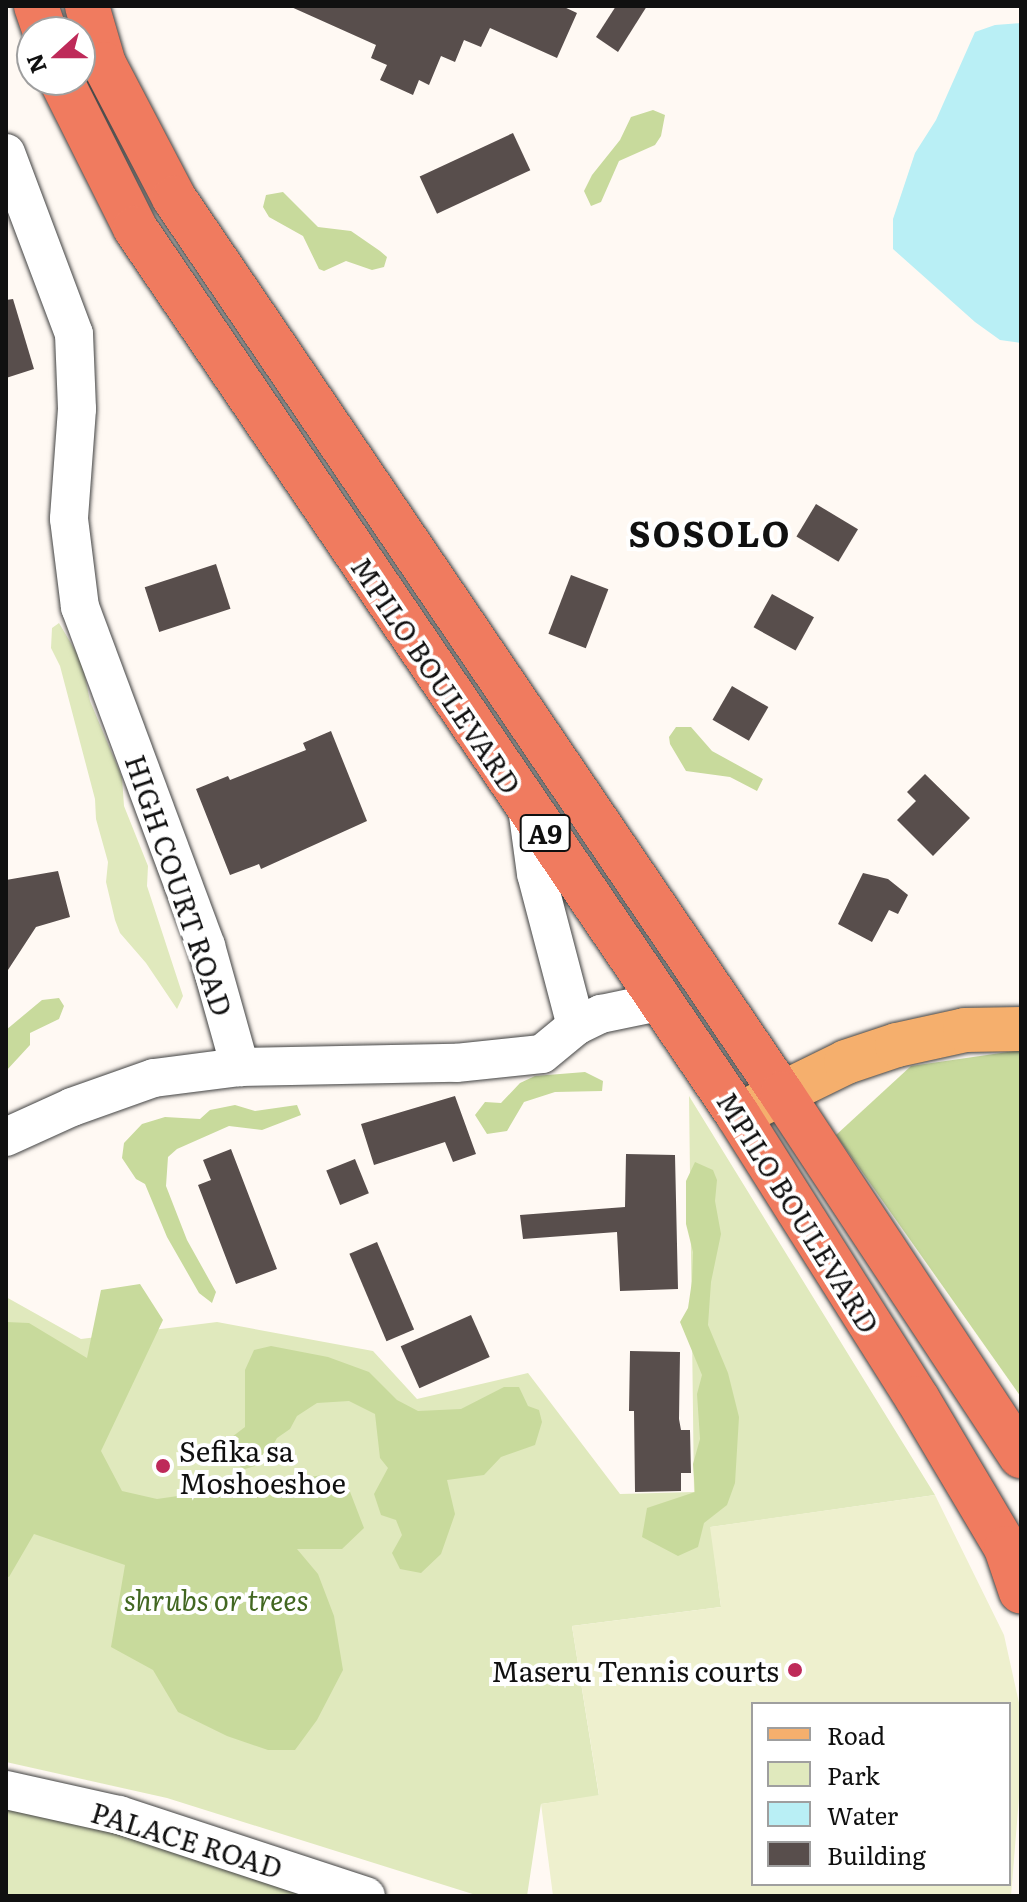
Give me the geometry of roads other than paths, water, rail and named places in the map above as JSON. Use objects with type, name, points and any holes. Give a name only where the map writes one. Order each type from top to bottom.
[{"type":"highway","name":"MPILO BOULEVARD","points":[[87,6],[104,64],[174,198],[782,1094],[1021,1456]]},
{"type":"highway","name":"MPILO BOULEVARD","points":[[69,96],[135,228],[738,1115],[917,1398],[998,1535],[1021,1592]]},
{"type":"main road","points":[[738,1115],[846,1062],[897,1045],[965,1030],[1021,1029]]},
{"type":"street","name":"HIGH COURT ROAD","points":[[6,153],[74,334],[77,409],[69,519],[80,607],[206,946],[240,1067]]},
{"type":"street","points":[[527,807],[536,874],[576,1026]]},
{"type":"street","points":[[6,1137],[72,1107],[154,1078],[240,1067],[456,1063],[542,1054],[576,1026],[601,1014],[663,1001]]},
{"type":"street","name":"PALACE ROAD","points":[[6,1790],[119,1815],[366,1896]]},
{"type":"water","points":[[1021,23],[1021,343],[1000,340],[975,322],[893,249],[893,219],[915,153],[936,120],[975,32],[995,25]]},
{"type":"place","name":"Sefika sa Moshoeshoe","points":[[163,1466]]},
{"type":"place","name":"Maseru Tennis courts","points":[[795,1670]]},
{"type":"district","name":"SOSOLO","points":[[710,532]]},
{"type":"park label","name":"shrubs or trees","points":[[216,1599]]}]
